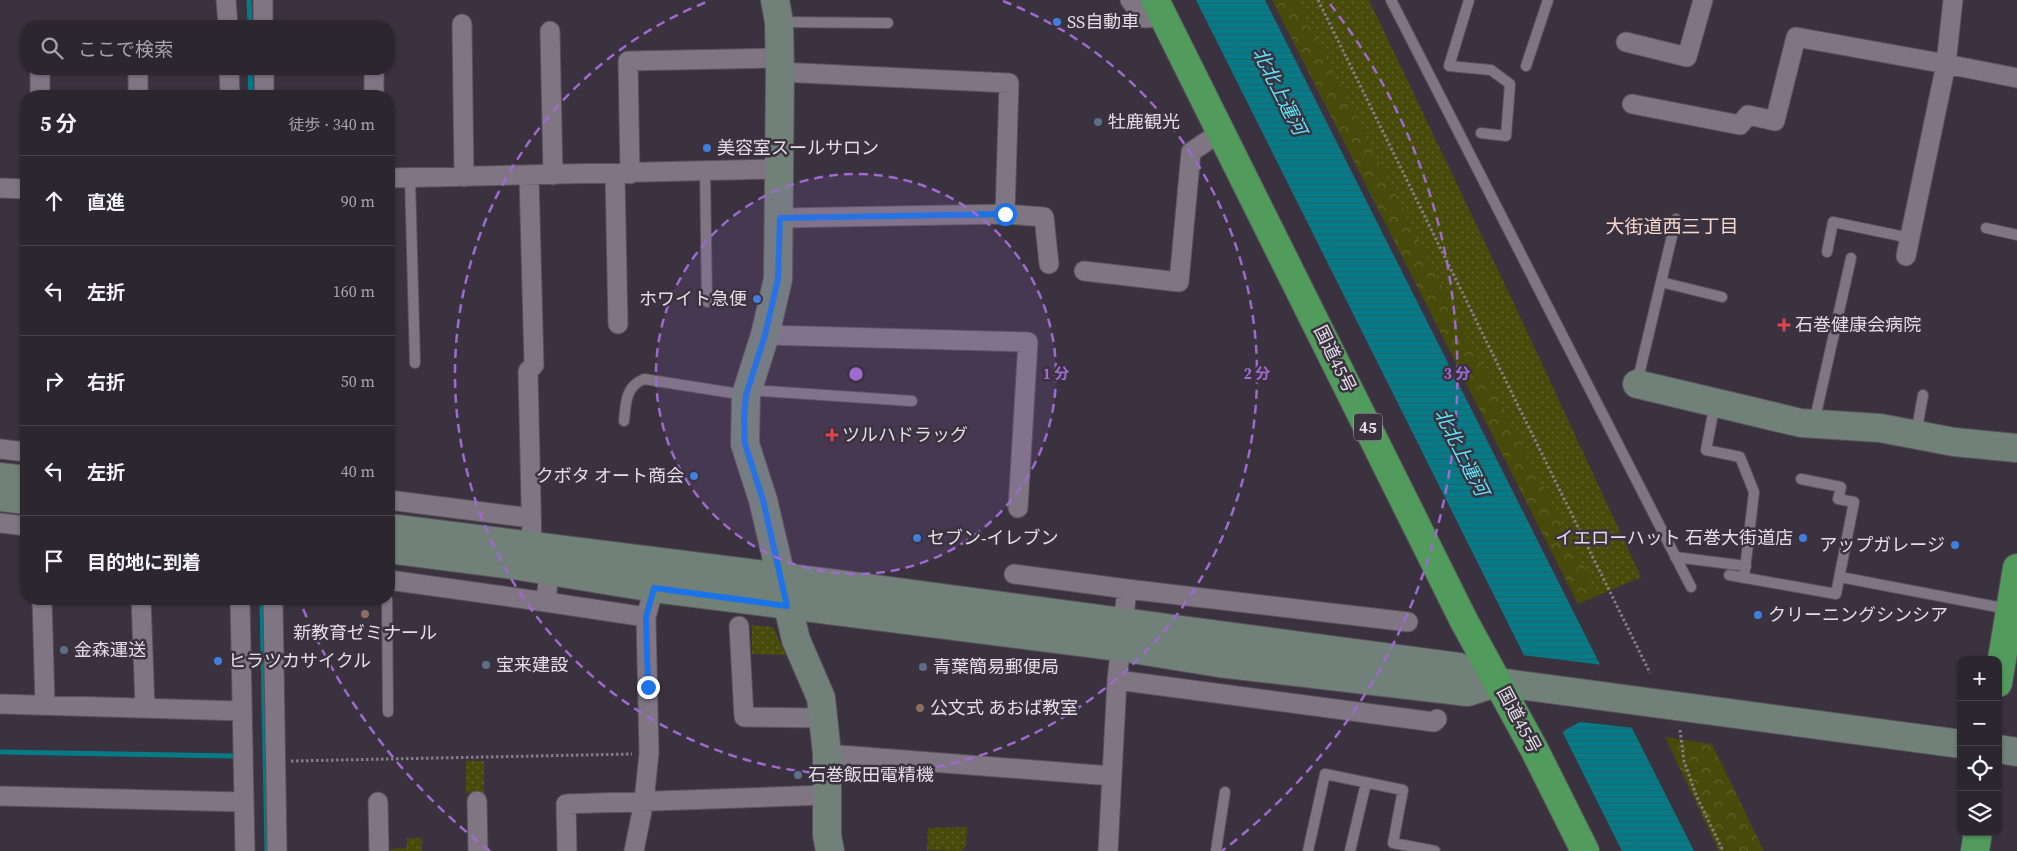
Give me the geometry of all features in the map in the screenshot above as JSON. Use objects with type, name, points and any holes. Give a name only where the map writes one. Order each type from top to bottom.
[{"type":"highway","name":"国道45号","points":[[1160,8],[1464,621],[1509,683],[1585,851]]},
{"type":"highway","points":[[2005,668],[2009,609],[2017,568]]},
{"type":"highway","points":[[1975,851],[1977,836]]},
{"type":"street","points":[[226,0],[228,20]]},
{"type":"street","points":[[262,0],[263,20]]},
{"type":"street","points":[[1130,0],[1144,18],[1160,8]]},
{"type":"street","points":[[1626,42],[1686,57],[1703,0]]},
{"type":"street","points":[[1908,247],[1946,64],[1953,0]]},
{"type":"street","points":[[777,11],[780,65],[778,279],[765,335],[747,392],[745,444],[763,500],[796,640],[820,698],[827,754],[827,835],[830,851]]},
{"type":"street","points":[[462,24],[464,177]]},
{"type":"street","points":[[550,30],[553,175]]},
{"type":"street","points":[[1632,104],[1740,125],[1748,115],[1775,121],[1796,37],[2017,78]]},
{"type":"street","points":[[618,324],[628,61],[780,65],[1009,83],[1005,214]]},
{"type":"street","points":[[40,75],[40,90]]},
{"type":"street","points":[[138,75],[138,90]]},
{"type":"street","points":[[229,75],[230,90]]},
{"type":"street","points":[[264,75],[264,90]]},
{"type":"street","points":[[374,75],[374,90]]},
{"type":"street","points":[[1084,271],[1179,282],[1191,152],[1222,131]]},
{"type":"street","points":[[395,178],[780,169]]},
{"type":"street","points":[[529,176],[534,364],[528,371],[532,547]]},
{"type":"street","points":[[0,188],[20,188]]},
{"type":"street","points":[[780,218],[1005,214],[1044,217],[1049,264]]},
{"type":"street","points":[[765,335],[1028,342],[1018,508]]},
{"type":"street","points":[[1636,384],[1814,424],[1880,428],[1954,442],[2017,448]]},
{"type":"street","points":[[0,449],[20,451]]},
{"type":"street","points":[[0,477],[20,479]]},
{"type":"street","points":[[0,497],[20,499]]},
{"type":"street","points":[[395,501],[531,518]]},
{"type":"street","points":[[0,524],[20,526]]},
{"type":"street","points":[[395,529],[780,578],[1122,634],[1219,663],[1468,692],[1509,683],[1957,743]]},
{"type":"street","points":[[395,550],[549,570],[654,588],[787,606],[1122,634]]},
{"type":"street","points":[[546,602],[549,570]]},
{"type":"street","points":[[1014,574],[1408,622]]},
{"type":"street","points":[[395,581],[646,617]]},
{"type":"street","points":[[634,851],[644,801],[649,753],[646,617],[654,588]]},
{"type":"street","points":[[1108,851],[1117,680],[1127,589]]},
{"type":"street","points":[[42,605],[45,705]]},
{"type":"street","points":[[141,605],[145,707]]},
{"type":"street","points":[[240,605],[242,802],[248,849],[277,849],[272,605]]},
{"type":"street","points":[[739,626],[744,718],[824,718]]},
{"type":"street","points":[[1117,680],[1434,722],[1437,719]]},
{"type":"street","points":[[0,704],[242,711]]},
{"type":"street","points":[[2002,750],[2017,752]]},
{"type":"street","points":[[827,754],[1112,776]]},
{"type":"street","points":[[567,851],[566,804],[827,795]]},
{"type":"street","points":[[0,796],[242,802]]},
{"type":"street","points":[[477,801],[478,851]]},
{"type":"street","points":[[378,802],[379,851]]},
{"type":"lane","points":[[1391,0],[1691,587]]},
{"type":"lane","points":[[1469,0],[1449,66],[1491,70],[1510,84],[1506,136],[1481,133]]},
{"type":"lane","points":[[1526,66],[1548,0]]},
{"type":"lane","points":[[777,11],[888,22]]},
{"type":"lane","points":[[705,171],[707,302]]},
{"type":"lane","points":[[410,178],[415,363]]},
{"type":"lane","points":[[1636,384],[1676,219]]},
{"type":"lane","points":[[1827,252],[1833,222],[1908,247]]},
{"type":"lane","points":[[1986,228],[2017,235]]},
{"type":"lane","points":[[1814,424],[1851,258]]},
{"type":"lane","points":[[1661,282],[1722,296]]},
{"type":"lane","points":[[624,422],[628,392],[634,383],[644,379],[747,392],[912,400]]},
{"type":"lane","points":[[1916,435],[1923,396]]},
{"type":"lane","points":[[1715,403],[1706,450],[1740,457],[1754,492],[1744,578]]},
{"type":"lane","points":[[1730,575],[1836,594],[1854,502],[1838,499],[1840,487],[1801,479]]},
{"type":"lane","points":[[1675,557],[1746,566]]},
{"type":"lane","points":[[1840,577],[2009,609]]},
{"type":"lane","points":[[386,605],[388,712]]},
{"type":"lane","points":[[1308,851],[1325,774],[1403,790],[1393,843],[1435,851]]},
{"type":"lane","points":[[1350,851],[1366,782]]},
{"type":"lane","points":[[1216,851],[1225,792]]},
{"type":"path","points":[[1318,0],[1650,673]]},
{"type":"path","points":[[1680,730],[1684,761],[1696,795],[1723,851]]},
{"type":"path","points":[[275,762],[649,753]]},
{"type":"green space","points":[[1272,0],[1299,0],[1641,577],[1578,604]]},
{"type":"green space","points":[[1297,0],[1369,0],[1517,310],[1641,577],[1598,595]]},
{"type":"green space","points":[[752,625],[773,627],[786,655],[752,654]]},
{"type":"green space","points":[[1665,737],[1712,744],[1764,851],[1719,851]]},
{"type":"green space","points":[[466,761],[484,761],[484,793],[466,793]]},
{"type":"green space","points":[[967,827],[966,846],[962,851],[927,850],[928,828]]},
{"type":"green space","points":[[407,838],[422,838],[422,851],[389,851],[391,849],[407,848]]},
{"type":"water","name":"北北上運河","points":[[1196,0],[1265,0],[1694,851],[1622,851]]},
{"type":"pier","points":[[1521,655],[1603,665],[1635,728],[1580,722],[1565,730],[1561,735]]},
{"type":"waterway","points":[[249,0],[250,20]]},
{"type":"waterway","points":[[250,75],[251,90]]},
{"type":"waterway","points":[[262,605],[267,851]]},
{"type":"waterway","points":[[0,752],[235,756]]},
{"type":"place","name":"SS自動車","points":[[1057,22]]},
{"type":"place","name":"牡鹿観光","points":[[1098,122]]},
{"type":"place","name":"美容室スールサロン","points":[[707,148]]},
{"type":"place","name":"ホワイト急便","points":[[757,299]]},
{"type":"place","name":"石巻健康会病院","points":[[1784,325]]},
{"type":"place","name":"ツルハドラッグ","points":[[832,435]]},
{"type":"place","name":"クボタ オート商会","points":[[694,476]]},
{"type":"place","name":"セブン-イレブン","points":[[917,538]]},
{"type":"place","name":"イエローハット 石巻大街道店","points":[[1803,538]]},
{"type":"place","name":"アップガレージ","points":[[1955,545]]},
{"type":"place","name":"新教育ゼミナール","points":[[365,614]]},
{"type":"place","name":"クリーニングシンシア","points":[[1758,615]]},
{"type":"place","name":"金森運送","points":[[64,650]]},
{"type":"place","name":"ヒラツカサイクル","points":[[218,661]]},
{"type":"place","name":"宝来建設","points":[[486,665]]},
{"type":"place","name":"青葉簡易郵便局","points":[[923,667]]},
{"type":"place","name":"公文式 あおば教室","points":[[920,708]]},
{"type":"place","name":"石巻飯田電精機","points":[[798,775]]},
{"type":"district","name":"大街道西三丁目","points":[[1672,226]]},
{"type":"route","points":[[648,687],[646,617],[654,588],[787,606],[763,500],[745,444],[744,420],[746,395],[765,335],[778,279],[780,218],[1005,214]]}]
